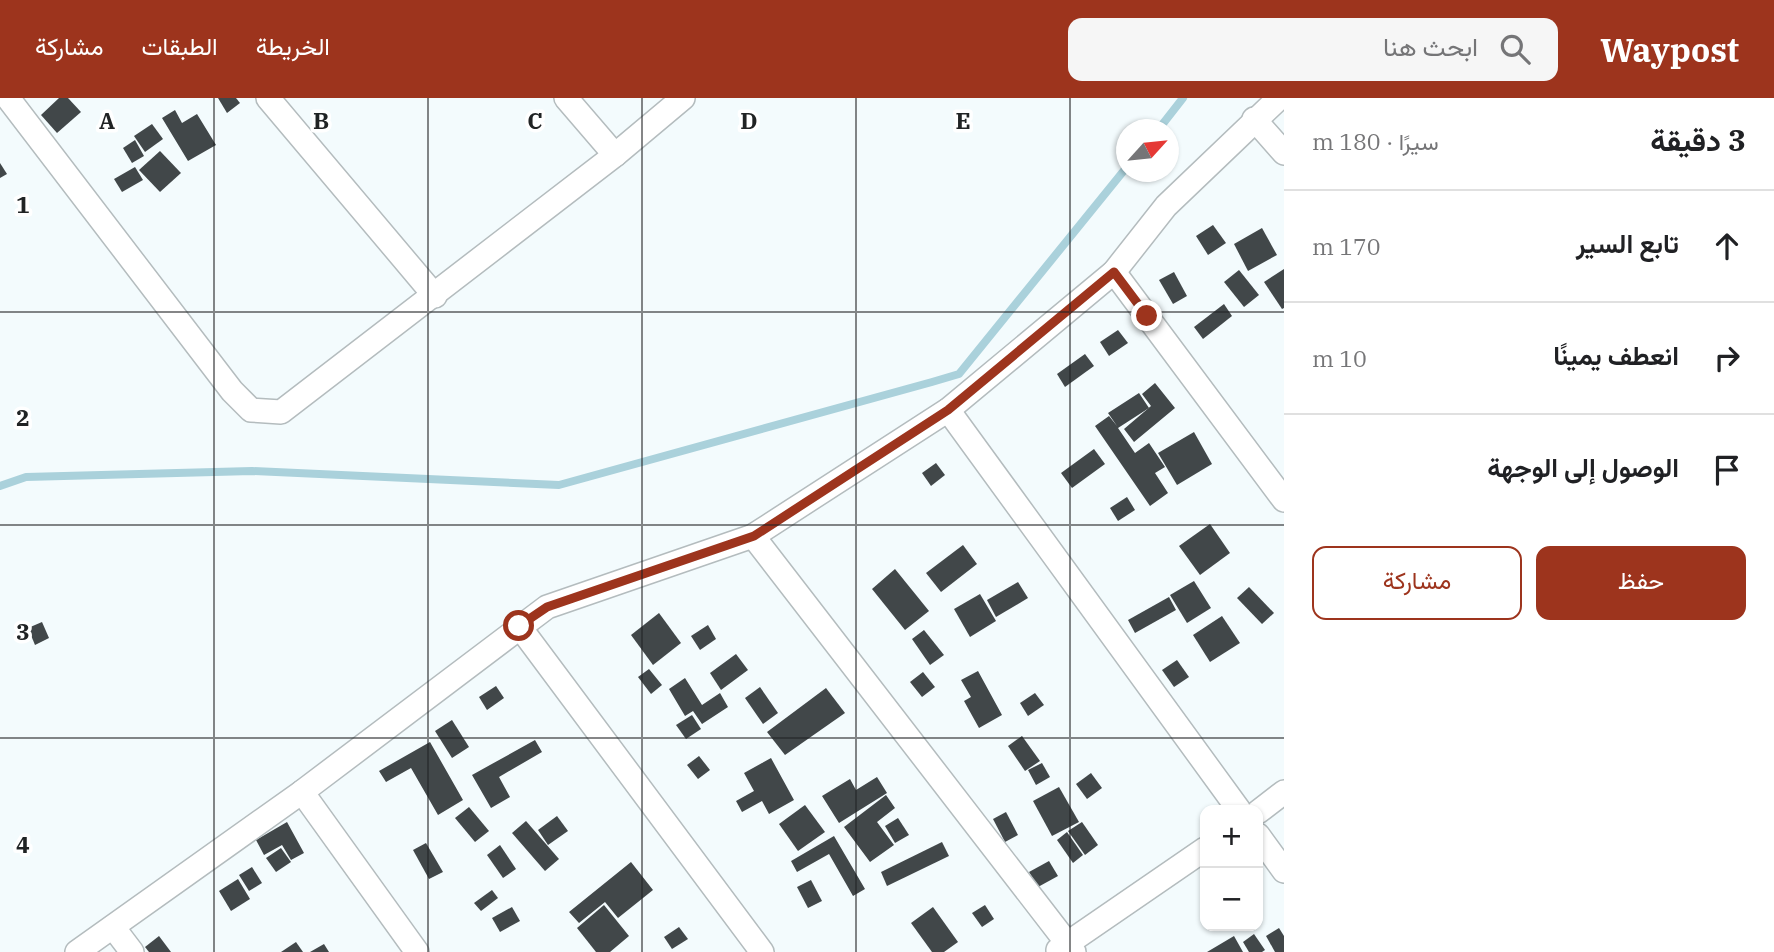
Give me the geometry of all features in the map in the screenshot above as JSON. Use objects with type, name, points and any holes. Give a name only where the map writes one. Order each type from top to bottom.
[{"type":"street","points":[[8,98],[232,391],[251,410],[281,412],[435,296],[615,155],[683,98]]},
{"type":"street","points":[[268,98],[435,296]]},
{"type":"street","points":[[566,98],[615,155]]},
{"type":"street","points":[[78,952],[302,792],[547,607],[754,536],[948,410],[1114,272],[1166,206],[1279,98]]},
{"type":"street","points":[[1254,119],[1284,153]]},
{"type":"street","points":[[1114,272],[1284,500]]},
{"type":"street","points":[[948,410],[1235,805]]},
{"type":"street","points":[[754,536],[1066,949],[1200,853]]},
{"type":"street","points":[[519,626],[762,952]]},
{"type":"street","points":[[302,792],[417,952]]},
{"type":"street","points":[[1263,808],[1284,792]]},
{"type":"street","points":[[1263,842],[1284,871]]},
{"type":"street","points":[[113,927],[132,952]]},
{"type":"building","points":[[59,98],[68,98],[81,112],[57,133],[41,115]]},
{"type":"building","points":[[218,98],[236,98],[240,103],[227,113]]},
{"type":"building","points":[[175,110],[182,123],[197,114],[216,145],[188,161],[162,118]]},
{"type":"building","points":[[152,124],[163,139],[145,152],[134,136]]},
{"type":"building","points":[[135,140],[144,156],[132,163],[123,148]]},
{"type":"building","points":[[160,151],[181,173],[160,192],[139,170]]},
{"type":"building","points":[[0,163],[7,174],[0,178]]},
{"type":"building","points":[[135,167],[143,180],[122,192],[114,179]]},
{"type":"building","points":[[1213,225],[1226,243],[1208,255],[1196,236]]},
{"type":"building","points":[[1262,228],[1277,255],[1248,271],[1234,244]]},
{"type":"building","points":[[1284,269],[1284,308],[1282,309],[1264,282]]},
{"type":"building","points":[[1239,270],[1259,295],[1244,307],[1224,282]]},
{"type":"building","points":[[1174,272],[1187,296],[1173,304],[1159,280]]},
{"type":"building","points":[[1224,304],[1232,316],[1203,339],[1194,327]]},
{"type":"building","points":[[1118,330],[1128,343],[1109,356],[1100,342]]},
{"type":"building","points":[[1085,354],[1094,366],[1065,387],[1057,374]]},
{"type":"building","points":[[1155,383],[1175,408],[1134,442],[1124,429],[1151,406],[1142,394]]},
{"type":"building","points":[[1139,393],[1149,408],[1118,428],[1135,453],[1149,443],[1165,467],[1155,473],[1168,493],[1150,506],[1095,426],[1109,416],[1117,426],[1108,413]]},
{"type":"building","points":[[1194,432],[1212,464],[1177,485],[1158,453]]},
{"type":"building","points":[[1094,449],[1105,464],[1072,488],[1061,473]]},
{"type":"building","points":[[936,463],[945,475],[931,486],[922,473]]},
{"type":"building","points":[[1127,497],[1135,510],[1118,521],[1110,508]]},
{"type":"building","points":[[1210,524],[1230,553],[1200,575],[1179,546]]},
{"type":"building","points":[[963,545],[977,564],[941,592],[926,573]]},
{"type":"building","points":[[895,569],[929,611],[905,630],[872,589]]},
{"type":"building","points":[[1194,581],[1211,608],[1187,623],[1170,595]]},
{"type":"building","points":[[1018,582],[1028,598],[996,617],[987,600]]},
{"type":"building","points":[[1249,587],[1274,613],[1262,624],[1237,598]]},
{"type":"building","points":[[980,594],[996,621],[970,637],[954,609]]},
{"type":"building","points":[[1169,597],[1176,610],[1135,633],[1128,620]]},
{"type":"building","points":[[659,613],[681,643],[653,665],[631,635]]},
{"type":"building","points":[[1222,616],[1240,643],[1210,662],[1193,635]]},
{"type":"building","points":[[42,622],[49,638],[35,645],[28,628]]},
{"type":"building","points":[[708,625],[716,639],[700,650],[691,636]]},
{"type":"building","points":[[924,630],[944,655],[930,665],[912,639]]},
{"type":"building","points":[[736,654],[748,670],[721,690],[710,673]]},
{"type":"building","points":[[1177,660],[1189,677],[1174,687],[1162,670]]},
{"type":"building","points":[[649,669],[662,685],[651,694],[638,677]]},
{"type":"building","points":[[978,671],[1002,715],[979,728],[964,701],[971,697],[961,680]]},
{"type":"building","points":[[923,672],[935,687],[922,697],[910,682]]},
{"type":"building","points":[[685,678],[702,705],[720,693],[728,707],[702,724],[693,711],[685,716],[669,689]]},
{"type":"building","points":[[496,686],[504,698],[487,710],[479,697]]},
{"type":"building","points":[[760,687],[778,713],[763,724],[745,698]]},
{"type":"building","points":[[826,688],[845,713],[785,755],[767,732]]},
{"type":"building","points":[[1035,693],[1044,705],[1028,716],[1020,703]]},
{"type":"building","points":[[692,715],[701,729],[686,739],[676,725]]},
{"type":"building","points":[[452,720],[469,747],[452,758],[435,731]]},
{"type":"building","points":[[1022,736],[1040,761],[1025,771],[1008,746]]},
{"type":"building","points":[[535,740],[542,752],[499,777],[510,797],[491,808],[472,775]]},
{"type":"building","points":[[430,742],[463,800],[438,815],[411,768],[386,782],[379,771]]},
{"type":"building","points":[[699,756],[710,770],[698,779],[687,765]]},
{"type":"building","points":[[771,758],[794,800],[769,814],[762,801],[742,812],[736,801],[754,791],[744,773]]},
{"type":"building","points":[[1042,763],[1050,777],[1036,785],[1028,770]]},
{"type":"building","points":[[1091,773],[1102,788],[1087,799],[1076,784]]},
{"type":"building","points":[[877,777],[887,793],[839,823],[822,796],[850,779],[856,790]]},
{"type":"building","points":[[1059,787],[1079,822],[1052,836],[1033,801]]},
{"type":"building","points":[[886,795],[895,808],[877,822],[894,845],[870,862],[844,827]]},
{"type":"building","points":[[805,805],[825,832],[798,851],[779,824]]},
{"type":"building","points":[[469,807],[489,831],[475,842],[455,818]]},
{"type":"building","points":[[1006,812],[1018,835],[1005,842],[993,819]]},
{"type":"building","points":[[557,816],[568,831],[548,845],[538,830]]},
{"type":"building","points":[[898,818],[909,835],[895,843],[885,826]]},
{"type":"building","points":[[526,821],[559,859],[545,871],[512,833]]},
{"type":"building","points":[[287,822],[304,853],[291,860],[282,845],[264,855],[256,840]]},
{"type":"building","points":[[1082,822],[1098,845],[1085,855],[1068,831]]},
{"type":"building","points":[[1067,832],[1083,855],[1073,863],[1057,840]]},
{"type":"building","points":[[834,836],[865,889],[853,896],[829,854],[797,872],[791,861]]},
{"type":"building","points":[[942,842],[949,856],[887,886],[881,872]]},
{"type":"building","points":[[426,843],[443,872],[429,879],[413,850]]},
{"type":"building","points":[[500,845],[516,869],[503,878],[487,855]]},
{"type":"building","points":[[281,848],[291,862],[276,872],[266,858]]},
{"type":"building","points":[[1049,861],[1058,876],[1038,887],[1029,872]]},
{"type":"building","points":[[631,862],[653,890],[618,918],[605,902],[579,923],[569,912]]},
{"type":"building","points":[[252,867],[262,883],[249,891],[239,875]]},
{"type":"building","points":[[238,879],[250,899],[231,911],[219,891]]},
{"type":"building","points":[[811,880],[822,901],[808,908],[797,887]]},
{"type":"building","points":[[492,890],[498,898],[481,911],[474,903]]},
{"type":"building","points":[[604,905],[629,936],[610,952],[596,952],[577,928]]},
{"type":"building","points":[[985,905],[994,919],[982,927],[972,913]]},
{"type":"building","points":[[512,907],[520,921],[500,932],[492,918]]},
{"type":"building","points":[[933,907],[958,942],[944,952],[932,952],[911,923]]},
{"type":"building","points":[[679,927],[688,939],[672,949],[664,937]]},
{"type":"building","points":[[1279,928],[1284,936],[1284,952],[1275,952],[1266,936]]},
{"type":"building","points":[[1254,934],[1265,950],[1262,952],[1249,952],[1243,942]]},
{"type":"building","points":[[159,936],[171,952],[149,952],[145,947]]},
{"type":"building","points":[[1234,936],[1243,952],[1207,952]]},
{"type":"building","points":[[296,942],[303,952],[281,952]]},
{"type":"building","points":[[324,944],[329,952],[310,952]]},
{"type":"waterway","points":[[1167,119],[1183,98]]},
{"type":"waterway","points":[[0,486],[26,477],[252,471],[559,485],[959,374],[1116,180]]},
{"type":"route","points":[[519,626],[547,607],[754,536],[948,410],[1114,272],[1147,316]]}]
